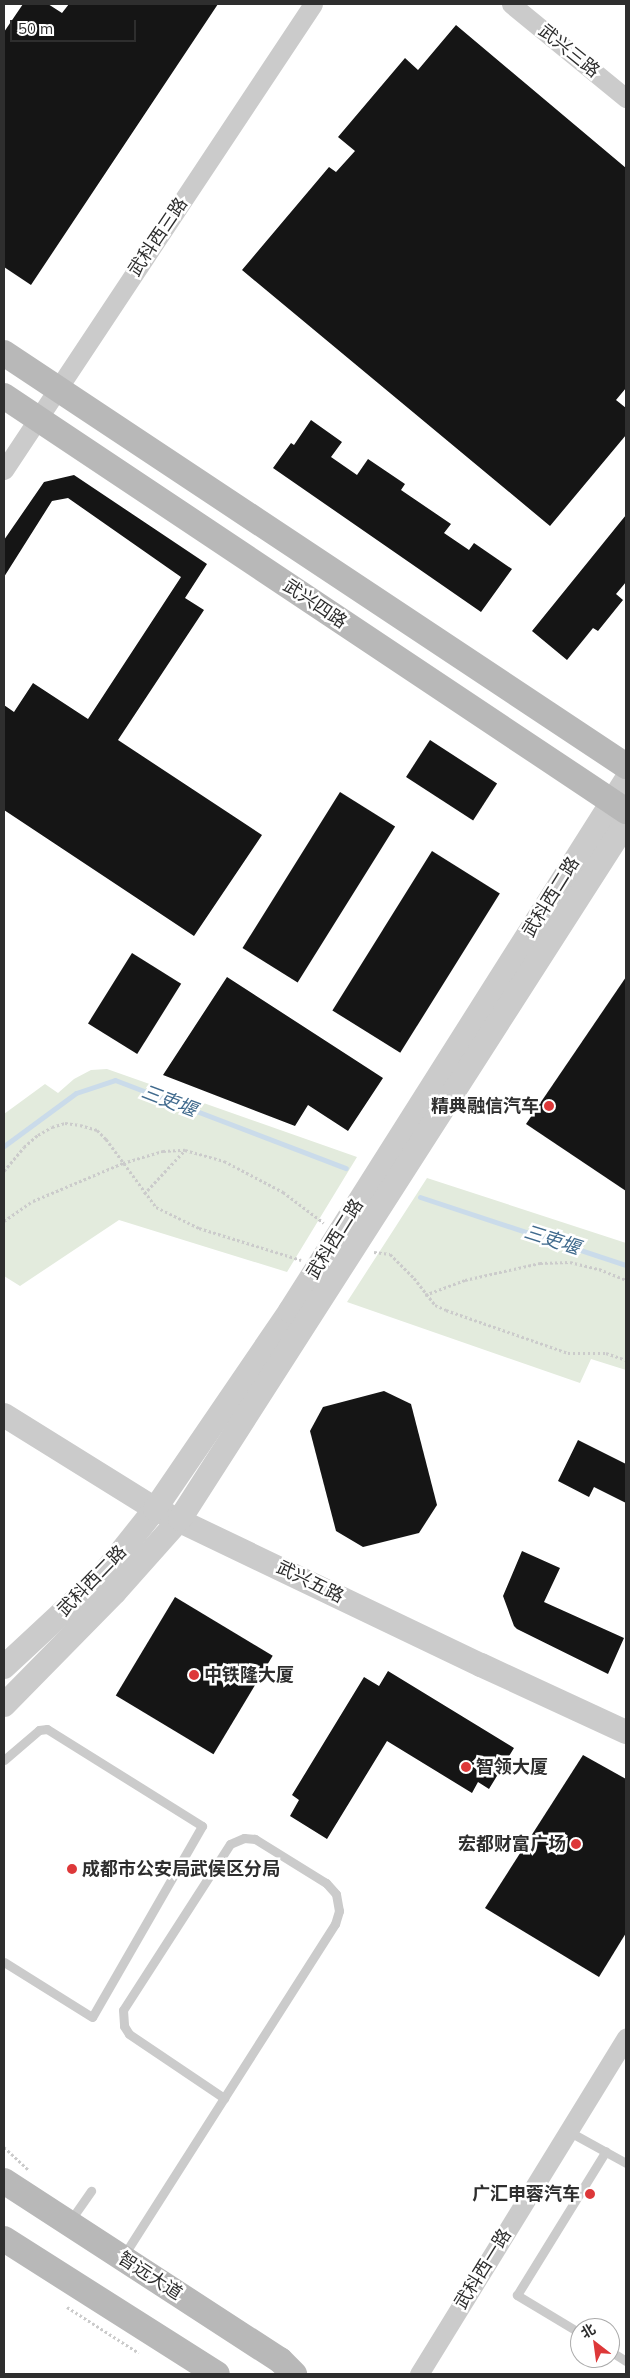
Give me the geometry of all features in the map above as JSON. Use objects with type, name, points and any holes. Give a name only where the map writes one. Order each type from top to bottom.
[{"type":"main road","name":"武兴四路","points":[[4,353],[57,390],[626,766]]},
{"type":"main road","name":"武兴四路","points":[[4,396],[621,797]]},
{"type":"main road","name":"智远大道","points":[[4,2181],[287,2367],[311,2374]]},
{"type":"main road","points":[[11,2249],[217,2374]]},
{"type":"street","name":"武科西三路","points":[[4,470],[313,4]]},
{"type":"street","name":"武兴三路","points":[[511,4],[626,98]]},
{"type":"street","name":"武科西二路","points":[[4,1704],[115,1592],[180,1519],[345,1243],[621,797]]},
{"type":"street","name":"武科西二路","points":[[4,1667],[101,1577],[155,1509],[290,1311],[318,1266],[345,1243],[626,823]]},
{"type":"street","name":"武兴五路","points":[[4,1415],[155,1509],[180,1519],[481,1665],[626,1732]]},
{"type":"street","name":"武科西一路","points":[[418,2374],[626,2036]]},
{"type":"lane","points":[[4,1760],[39,1730],[46,1729],[202,1826],[92,2017],[4,1962]]},
{"type":"lane","points":[[122,2258],[335,1924],[338,1911],[336,1894],[326,1883],[255,1840],[244,1838],[230,1844],[123,2010],[124,2026],[129,2034],[224,2098]]},
{"type":"lane","points":[[568,2131],[626,2164]]},
{"type":"lane","points":[[570,2327],[517,2295],[606,2151]]},
{"type":"lane","points":[[68,2223],[91,2191]]},
{"type":"path","points":[[4,1171],[24,1147],[38,1135],[52,1127],[65,1124],[80,1124],[97,1130],[110,1144],[144,1194],[156,1207],[199,1228],[318,1266]]},
{"type":"path","points":[[144,1194],[185,1150]]},
{"type":"path","points":[[4,1221],[33,1201],[123,1163],[162,1151],[185,1150],[224,1161],[283,1192],[345,1243],[390,1254],[414,1278],[425,1295],[435,1305],[568,1353],[606,1353],[626,1360]]},
{"type":"path","points":[[425,1295],[465,1280],[540,1263],[570,1262],[599,1269],[626,1280]]},
{"type":"path","points":[[59,2302],[139,2353]]},
{"type":"shaded area","points":[[107,1069],[357,1157],[287,1272],[119,1220],[20,1286],[4,1276],[4,1114],[45,1084],[58,1093],[74,1079],[91,1070]]},
{"type":"shaded area","points":[[427,1178],[626,1243],[626,1370],[591,1359],[580,1383],[347,1302]]},
{"type":"building","points":[[23,4],[48,4],[62,13],[69,4],[218,4],[31,285],[4,267],[4,32]]},
{"type":"building","points":[[456,25],[626,168],[626,388],[616,400],[626,408],[626,435],[550,526],[242,270],[329,167],[336,172],[355,151],[338,137],[405,58],[418,70]]},
{"type":"building","points":[[311,420],[342,442],[331,457],[357,475],[368,459],[405,484],[401,490],[451,524],[444,533],[469,550],[474,543],[512,569],[481,612],[273,468],[291,443],[294,445]]},
{"type":"building","points":[[74,475],[207,564],[185,598],[204,610],[118,740],[262,835],[194,936],[4,810],[4,705],[14,712],[33,683],[88,719],[181,577],[68,498],[52,501],[4,577],[4,540],[44,482]]},
{"type":"building","points":[[626,515],[626,582],[616,594],[623,600],[598,631],[593,628],[567,660],[532,631]]},
{"type":"building","points":[[430,740],[497,784],[473,820],[406,777]]},
{"type":"building","points":[[340,792],[395,826],[298,982],[242,948]]},
{"type":"building","points":[[432,851],[500,893],[400,1053],[332,1010]]},
{"type":"building","points":[[132,953],[181,984],[137,1054],[88,1023]]},
{"type":"building","points":[[227,977],[383,1078],[348,1131],[308,1105],[295,1126],[163,1075]]},
{"type":"building","points":[[626,977],[626,1191],[526,1124]]},
{"type":"building","points":[[384,1391],[411,1404],[437,1505],[419,1533],[363,1547],[336,1531],[310,1431],[323,1407]]},
{"type":"building","points":[[578,1440],[626,1464],[626,1503],[594,1487],[589,1497],[558,1481]]},
{"type":"building","points":[[522,1551],[560,1568],[544,1602],[624,1638],[608,1674],[514,1626],[503,1596]]},
{"type":"building","name":"中铁隆大厦","points":[[175,1597],[273,1656],[213,1754],[116,1696]]},
{"type":"building","name":"智领大厦","points":[[388,1671],[514,1748],[489,1789],[478,1782],[472,1793],[387,1741],[327,1839],[290,1816],[299,1800],[292,1795],[364,1677],[379,1686]]},
{"type":"building","name":"宏都财富广场","points":[[583,1755],[626,1779],[626,1933],[599,1977],[485,1908]]},
{"type":"waterway","name":"三吏堰","points":[[4,1146],[76,1093],[115,1080],[346,1168]]},
{"type":"waterway","name":"三吏堰","points":[[420,1197],[626,1265]]},
{"type":"place","name":"精典融信汽车","points":[[549,1106]]},
{"type":"place","name":"中铁隆大厦","points":[[194,1675]]},
{"type":"place","name":"智领大厦","points":[[466,1767]]},
{"type":"place","name":"宏都财富广场","points":[[576,1844]]},
{"type":"place","name":"成都市公安局武侯区分局","points":[[72,1869]]},
{"type":"place","name":"广汇申蓉汽车","points":[[590,2194]]}]
